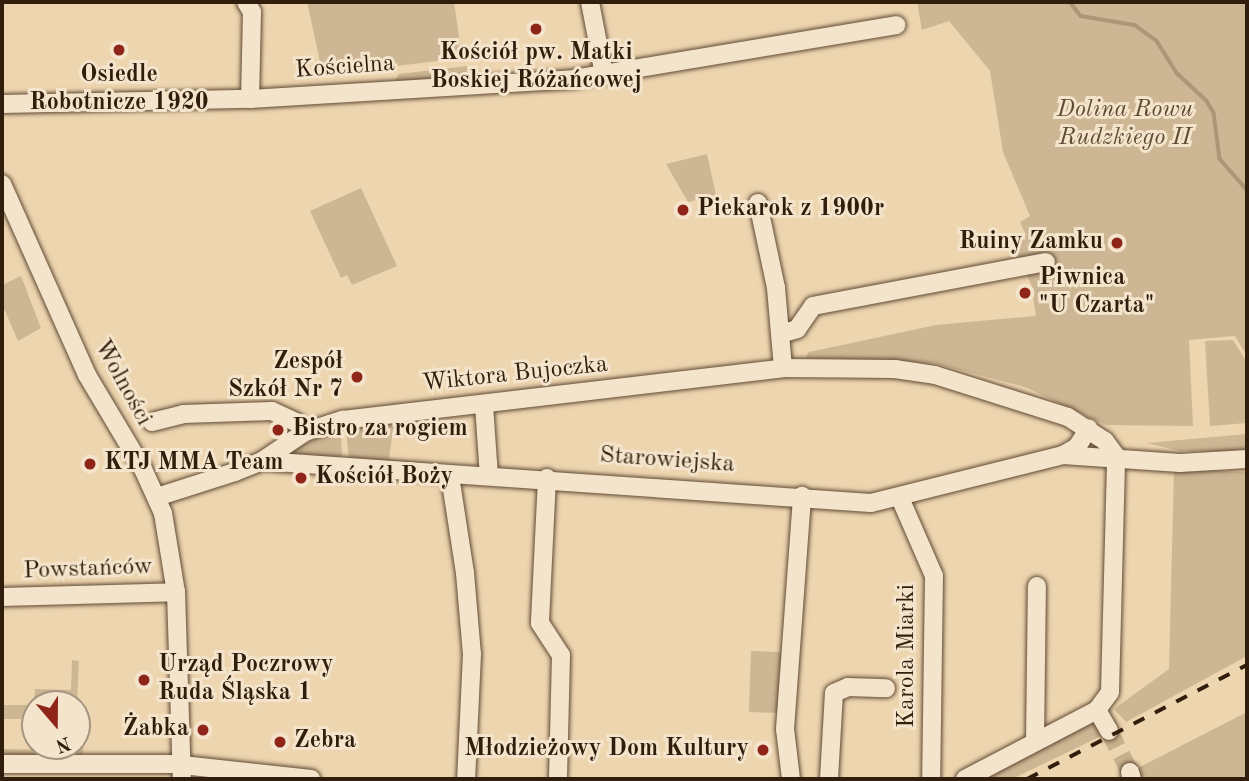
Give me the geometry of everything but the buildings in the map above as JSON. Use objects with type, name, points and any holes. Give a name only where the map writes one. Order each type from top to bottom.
[{"type":"street","points":[[246,2],[252,12],[250,99]]},
{"type":"street","points":[[590,2],[604,75]]},
{"type":"street","name":"Kościelna","points":[[2,104],[250,99],[604,75],[897,25]]},
{"type":"street","name":"Wolności","points":[[2,184],[87,375],[157,497],[172,544],[182,772]]},
{"type":"street","points":[[758,203],[772,264],[783,368]]},
{"type":"street","points":[[780,334],[797,329],[813,306],[1046,262]]},
{"type":"street","name":"Wiktora Bujoczka","points":[[262,461],[305,432],[354,418],[484,405],[783,368],[895,369],[935,375],[1042,406],[1088,428],[1116,456]]},
{"type":"street","points":[[484,405],[489,475]]},
{"type":"street","points":[[152,422],[183,414],[272,411],[296,422],[305,432]]},
{"type":"street","points":[[1063,455],[1077,447],[1088,428]]},
{"type":"street","name":"Starowiejska","points":[[262,461],[450,475],[547,478],[870,503],[900,498],[1063,455],[1116,456],[1180,463],[1247,458]]},
{"type":"street","points":[[965,779],[1097,710],[1110,692],[1116,456]]},
{"type":"street","points":[[157,497],[262,461]]},
{"type":"street","points":[[450,475],[465,573],[472,654],[466,779]]},
{"type":"street","points":[[547,478],[540,623],[561,655],[558,779]]},
{"type":"street","points":[[791,779],[785,729],[802,496]]},
{"type":"street","name":"Karola Miarki","points":[[900,498],[934,576],[931,779]]},
{"type":"street","points":[[1035,742],[1037,586]]},
{"type":"street","name":"Powstańców","points":[[2,597],[176,592]]},
{"type":"street","points":[[829,779],[834,693],[848,687],[886,688]]},
{"type":"street","points":[[1097,710],[1109,731]]},
{"type":"street","points":[[2,764],[311,779]]},
{"type":"green space","points":[[307,2],[454,2],[462,58],[323,75]]},
{"type":"green space","name":"Dolina Rowu Rudzkiego II","points":[[917,2],[1247,2],[1247,356],[1235,336],[1189,340],[1193,426],[1106,425],[1025,387],[934,363],[805,358],[809,352],[936,325],[1036,316],[1031,284],[1013,246],[1026,235],[1020,222],[1030,216],[1003,152],[990,71],[949,21],[922,30]]},
{"type":"green space","points":[[467,66],[467,78],[394,83],[399,74]]},
{"type":"green space","points":[[707,154],[716,195],[688,202],[666,164]]},
{"type":"green space","points":[[361,188],[397,266],[352,285],[347,275],[341,278],[310,211]]},
{"type":"green space","points":[[21,276],[41,328],[18,341],[2,304],[2,285]]},
{"type":"green space","points":[[1233,340],[1247,362],[1247,423],[1210,426],[1205,341]]},
{"type":"green space","points":[[394,422],[389,459],[444,465],[349,461],[346,429]]},
{"type":"green space","points":[[341,429],[342,459],[287,456],[294,448]]},
{"type":"green space","points":[[1247,434],[1247,451],[1180,451],[1147,443]]},
{"type":"green space","points":[[1174,469],[1247,472],[1247,656],[1126,722],[1114,709],[1169,669]]},
{"type":"green space","points":[[751,651],[782,652],[780,713],[749,712]]},
{"type":"green space","points":[[72,660],[79,661],[78,690],[71,690]]},
{"type":"green space","points":[[2,705],[21,705],[21,719],[4,719],[3,749],[21,749],[21,755],[2,754]]},
{"type":"green space","points":[[1247,712],[1247,779],[1142,779],[1138,768]]},
{"type":"green space","points":[[1092,720],[1101,736],[1012,779],[985,779]]},
{"type":"waterway","points":[[1070,2],[1081,16],[1135,25],[1157,41],[1177,73],[1207,101],[1214,113],[1220,159],[1247,190]]},
{"type":"tunnel","points":[[1109,731],[1130,772]]},
{"type":"railway","points":[[1027,779],[1247,665]]},
{"type":"place","name":"Kościół pw. Matki Boskiej Różańcowej","points":[[536,29]]},
{"type":"place","name":"Osiedle Robotnicze 1920","points":[[119,50]]},
{"type":"place","name":"Piekarok z 1900r","points":[[683,210]]},
{"type":"place","name":"Ruiny Zamku","points":[[1117,243]]},
{"type":"place","name":"Piwnica \"U Czarta\"","points":[[1025,293]]},
{"type":"place","name":"Zespół Szkół Nr 7","points":[[357,377]]},
{"type":"place","name":"Bistro za rogiem","points":[[278,430]]},
{"type":"place","name":"KTJ MMA Team","points":[[90,464]]},
{"type":"place","name":"Kościół Boży","points":[[301,478]]},
{"type":"place","name":"Urząd Poczrowy Ruda Śląska 1","points":[[144,680]]},
{"type":"place","name":"Żabka","points":[[203,730]]},
{"type":"place","name":"Zebra","points":[[280,742]]},
{"type":"place","name":"Młodzieżowy Dom Kultury","points":[[763,750]]}]
